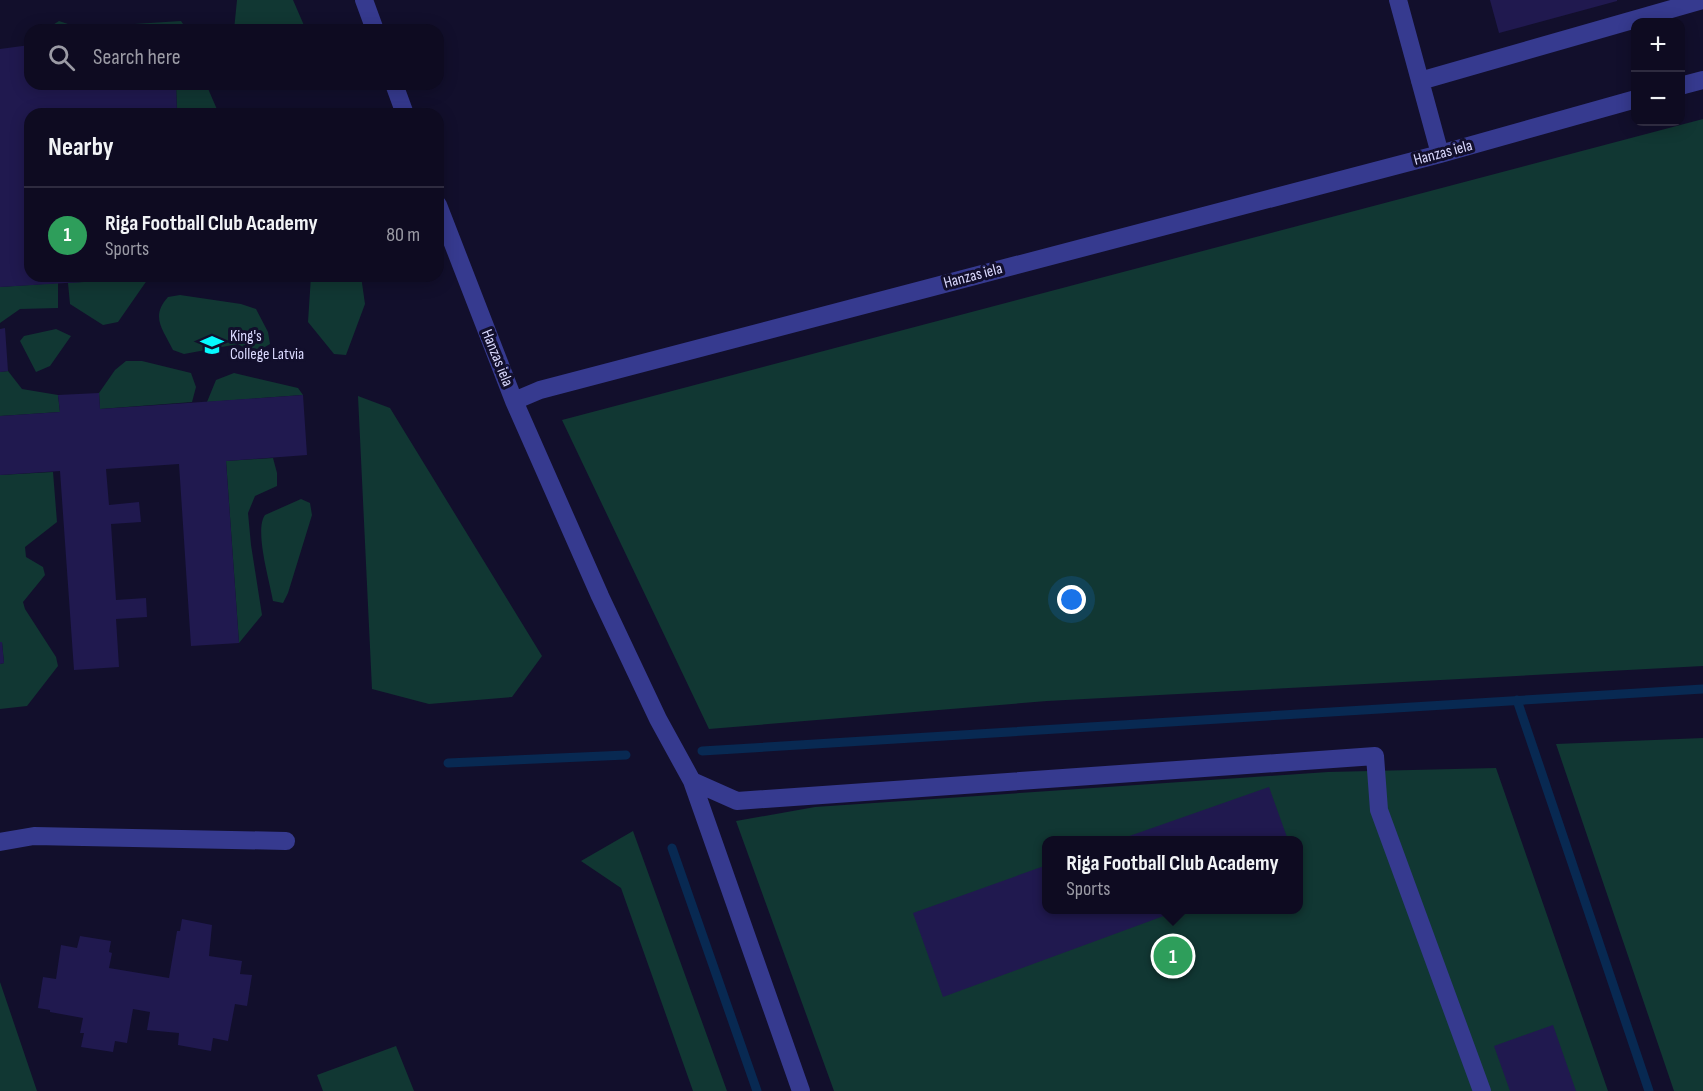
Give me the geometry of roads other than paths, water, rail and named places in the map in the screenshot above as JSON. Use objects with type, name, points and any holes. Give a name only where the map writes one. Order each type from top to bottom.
[{"type":"street","points":[[364,0],[373,24]]},
{"type":"street","points":[[1398,0],[1440,154]]},
{"type":"street","points":[[1420,81],[1703,0]]},
{"type":"street","points":[[1685,85],[1703,80]]},
{"type":"street","points":[[396,90],[403,108]]},
{"type":"street","name":"Hanzas iela","points":[[444,220],[514,400],[540,390],[1440,154],[1631,100]]},
{"type":"street","points":[[514,400],[629,658],[658,719],[692,781],[801,1091]]},
{"type":"street","points":[[692,781],[737,801],[1375,756],[1379,810],[1482,1091]]},
{"type":"street","points":[[0,842],[34,836],[286,841]]},
{"type":"waterway","points":[[702,751],[1703,689]]},
{"type":"waterway","points":[[1517,700],[1649,1091]]},
{"type":"waterway","points":[[448,763],[626,755]]},
{"type":"waterway","points":[[672,848],[757,1091]]},
{"type":"place","name":"King's College Latvia","points":[[212,345]]},
{"type":"place","name":"Riga Football Club Academy","points":[[1173,956]]}]
